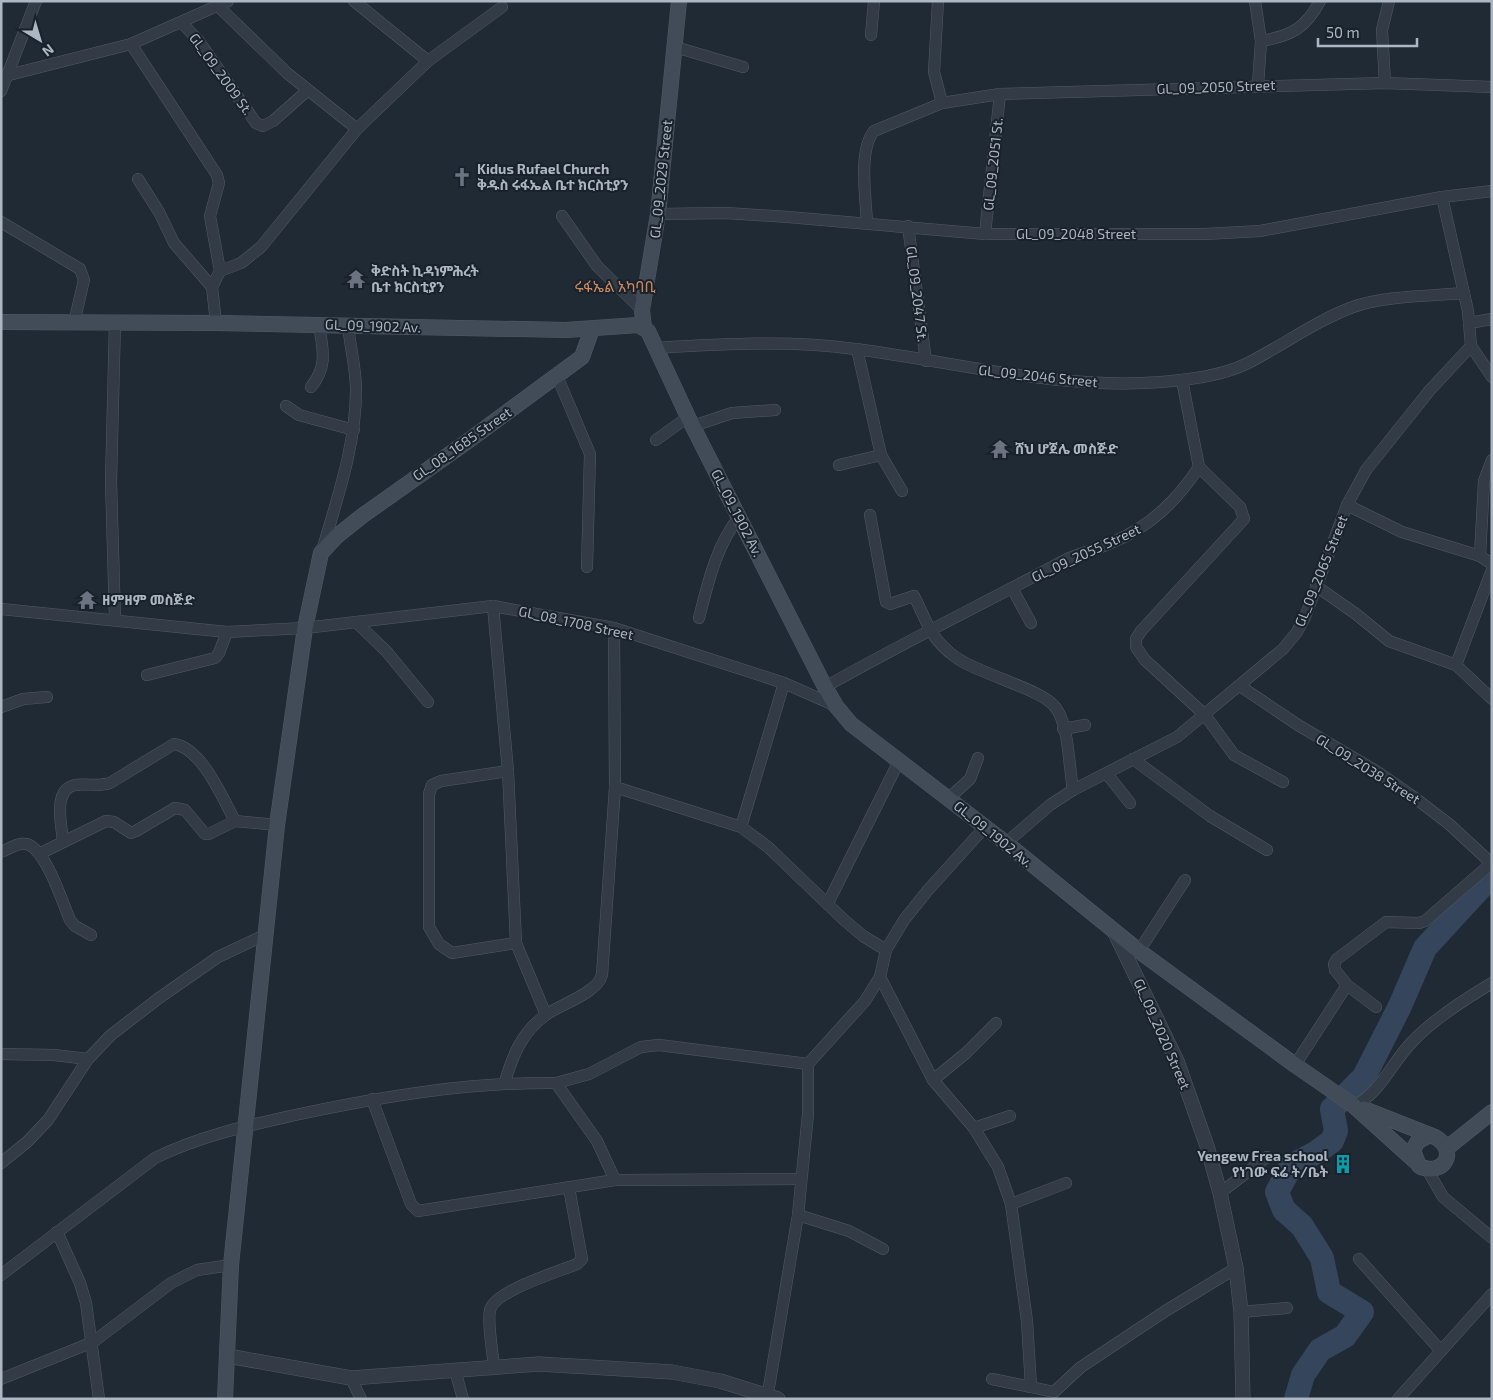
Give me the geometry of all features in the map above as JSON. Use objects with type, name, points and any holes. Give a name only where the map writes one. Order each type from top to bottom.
[{"type":"main road","name":"GL_09_2029 Street","points":[[642,310],[658,214],[680,1]]},
{"type":"main road","points":[[642,310],[644,328]]},
{"type":"main road","name":"GL_09_1902 Av.","points":[[1,322],[319,324],[415,328],[592,329],[638,325],[644,328],[656,348],[690,421],[825,687],[836,706],[851,724],[1006,843],[1115,933],[1354,1106]]},
{"type":"main road","name":"GL_08_1685 Street","points":[[321,553],[337,536],[368,511],[582,357],[592,329]]},
{"type":"main road","points":[[224,1399],[228,1356],[231,1264],[277,825],[305,628],[321,553]]},
{"type":"main road","points":[[1354,1106],[1442,1141],[1447,1148],[1446,1160],[1440,1168],[1428,1171],[1419,1166],[1354,1106]]},
{"type":"main road","points":[[1447,1148],[1489,1119]]},
{"type":"main road","points":[[1415,1161],[1413,1150],[1418,1141],[1430,1135]]},
{"type":"street","points":[[1,91],[4,76],[36,1]]},
{"type":"street","points":[[354,1],[428,61]]},
{"type":"street","points":[[871,35],[874,1]]},
{"type":"street","points":[[938,1],[934,72],[942,103]]},
{"type":"street","points":[[1255,1],[1262,41],[1258,85]]},
{"type":"street","points":[[1262,41],[1284,37],[1296,30],[1311,18],[1320,1]]},
{"type":"street","points":[[1385,83],[1382,30],[1389,1]]},
{"type":"street","points":[[4,76],[132,44],[224,4],[307,91],[357,129]]},
{"type":"street","points":[[220,271],[241,262],[261,246],[357,129],[428,61],[502,7]]},
{"type":"street","name":"GL_09_2009 St.","points":[[182,23],[198,40],[256,123],[263,126],[272,121],[307,91]]},
{"type":"street","points":[[132,44],[217,175],[219,183],[210,216],[220,271],[212,287],[216,323]]},
{"type":"street","points":[[675,47],[743,67]]},
{"type":"street","name":"GL_09_2050 Street","points":[[867,223],[865,159],[868,138],[874,131],[942,103],[1000,94],[1258,85],[1385,83],[1492,87]]},
{"type":"street","name":"GL_09_2051 St.","points":[[985,234],[1000,94]]},
{"type":"street","points":[[138,179],[159,212],[174,242],[212,287]]},
{"type":"street","name":"GL_09_2048 Street","points":[[658,214],[726,213],[908,226],[985,234],[1195,234],[1260,231],[1442,197],[1492,191]]},
{"type":"street","points":[[1442,197],[1470,323],[1471,346],[1492,377]]},
{"type":"street","points":[[562,216],[597,266],[642,310]]},
{"type":"street","points":[[1,222],[80,269],[84,280],[74,323]]},
{"type":"street","name":"GL_09_2047 St.","points":[[908,226],[926,361]]},
{"type":"street","name":"GL_09_2046 Street","points":[[656,348],[752,343],[808,344],[856,349],[1044,380],[1113,384],[1182,380],[1245,364],[1327,318],[1353,307],[1366,303],[1464,293]]},
{"type":"street","points":[[1470,323],[1492,319]]},
{"type":"street","points":[[115,322],[111,481],[115,619]]},
{"type":"street","points":[[311,387],[320,376],[323,367],[319,324]]},
{"type":"street","points":[[321,553],[338,496],[354,430],[356,387],[348,325]]},
{"type":"street","name":"GL_09_2065 Street","points":[[1006,843],[1050,805],[1073,790],[1177,737],[1283,649],[1297,632],[1347,505],[1366,470],[1430,390],[1471,346]]},
{"type":"street","points":[[856,349],[881,455],[902,490]]},
{"type":"street","points":[[557,376],[590,454],[587,567]]},
{"type":"street","points":[[1182,380],[1199,467],[1240,507],[1244,519],[1140,631],[1136,639],[1136,647],[1145,660],[1205,715],[1234,755],[1284,782]]},
{"type":"street","points":[[286,406],[299,415],[354,430]]},
{"type":"street","points":[[656,440],[690,421],[732,413],[775,410]]},
{"type":"street","points":[[839,465],[881,455]]},
{"type":"street","points":[[1480,556],[1484,481],[1492,460]]},
{"type":"street","name":"GL_09_2055 Street","points":[[825,687],[1068,558],[1111,544],[1137,531],[1159,516],[1186,487],[1199,467]]},
{"type":"street","points":[[1347,505],[1402,532],[1480,556],[1492,564]]},
{"type":"street","points":[[870,515],[886,602],[890,604],[914,596],[930,632],[953,656],[972,668],[1048,701],[1055,706],[1064,728],[1073,790]]},
{"type":"street","points":[[699,618],[718,554],[728,531],[739,517]]},
{"type":"street","points":[[1456,665],[1492,570]]},
{"type":"street","points":[[1316,586],[1356,614],[1389,641],[1456,665],[1492,700]]},
{"type":"street","points":[[1012,588],[1031,624]]},
{"type":"street","points":[[493,606],[508,771],[516,943],[546,1015]]},
{"type":"street","name":"GL_08_1708 Street","points":[[1,609],[115,619],[227,632],[305,628],[493,606],[614,628],[784,683],[836,706]]},
{"type":"street","points":[[356,622],[394,659],[428,702]]},
{"type":"street","points":[[505,1082],[518,1044],[546,1015],[595,986],[601,980],[615,787],[614,628]]},
{"type":"street","points":[[148,675],[215,658],[219,653],[227,632]]},
{"type":"street","points":[[741,827],[784,683]]},
{"type":"street","name":"GL_09_2038 Street","points":[[1240,686],[1414,798],[1449,824],[1489,861],[1486,868],[1425,921],[1419,923],[1386,922],[1337,959],[1334,964],[1335,970],[1348,986]]},
{"type":"street","points":[[1,707],[23,700],[46,697]]},
{"type":"street","points":[[1064,728],[1085,725]]},
{"type":"street","points":[[63,842],[60,799],[68,788],[75,785],[103,786],[174,744],[183,748],[209,770],[235,821]]},
{"type":"street","points":[[948,798],[970,779],[978,758]]},
{"type":"street","points":[[1134,759],[1210,816],[1267,850]]},
{"type":"street","points":[[828,903],[899,761]]},
{"type":"street","points":[[508,771],[441,781],[432,786],[429,794],[430,927],[439,944],[452,953],[516,943]]},
{"type":"street","points":[[1107,774],[1130,803]]},
{"type":"street","points":[[615,787],[741,827],[768,847],[864,936],[886,950]]},
{"type":"street","points":[[41,853],[110,821],[131,833],[176,808],[185,810],[205,834],[209,834],[235,821],[277,825]]},
{"type":"street","points":[[228,1356],[351,1378],[539,1364],[672,1372],[720,1381],[770,1398],[798,1215],[808,1114],[808,1064],[865,1001],[880,977],[886,950],[904,920],[928,890],[985,828]]},
{"type":"street","points":[[1,852],[17,844],[26,844],[41,853],[70,920],[75,926],[91,935]]},
{"type":"street","points":[[1139,951],[1185,880]]},
{"type":"street","name":"GL_09_2020 Street","points":[[1115,933],[1177,1060],[1207,1146],[1220,1193],[1236,1268],[1241,1312],[1243,1399]]},
{"type":"street","points":[[1,1163],[27,1142],[48,1120],[88,1059],[111,1035],[159,998],[218,957],[267,934]]},
{"type":"street","points":[[880,977],[933,1080],[974,1128],[998,1167],[1011,1204],[1027,1321],[1031,1387]]},
{"type":"street","points":[[1354,1106],[1367,1099],[1411,1042],[1462,1002],[1492,982]]},
{"type":"street","points":[[1295,1065],[1348,986],[1376,1007]]},
{"type":"street","points":[[933,1080],[996,1023]]},
{"type":"street","points":[[1,1275],[155,1158],[178,1146],[245,1126],[372,1099],[505,1082],[556,1083],[589,1074],[641,1046],[660,1045],[808,1064]]},
{"type":"street","points":[[1,1054],[54,1055],[88,1059]]},
{"type":"street","points":[[556,1083],[597,1141],[615,1180]]},
{"type":"street","points":[[372,1099],[411,1204],[415,1210],[422,1212],[615,1180],[801,1179]]},
{"type":"street","points":[[974,1128],[1010,1116]]},
{"type":"street","points":[[1220,1193],[1267,1157]]},
{"type":"street","points":[[1428,1171],[1443,1197],[1492,1238]]},
{"type":"street","points":[[1011,1204],[1066,1183]]},
{"type":"street","points":[[494,1368],[489,1312],[494,1302],[506,1294],[577,1264],[582,1259],[569,1188]]},
{"type":"street","points":[[798,1215],[849,1231],[884,1249]]},
{"type":"street","points":[[57,1232],[82,1290],[93,1342],[99,1399]]},
{"type":"street","points":[[1359,1259],[1441,1351]]},
{"type":"street","points":[[1,1379],[93,1342],[171,1283],[197,1270],[231,1264]]},
{"type":"street","points":[[992,1379],[1031,1387],[1054,1395],[1081,1367],[1167,1310],[1236,1268]]},
{"type":"street","points":[[1398,1399],[1492,1294]]},
{"type":"street","points":[[1241,1312],[1288,1308]]},
{"type":"street","points":[[456,1370],[463,1399]]},
{"type":"street","points":[[351,1378],[360,1399]]},
{"type":"waterway","points":[[1296,1399],[1303,1375],[1320,1350],[1345,1336],[1362,1312],[1329,1292],[1322,1258],[1302,1226],[1284,1210],[1277,1192],[1291,1166],[1317,1152],[1332,1141],[1336,1131],[1332,1109],[1364,1077],[1400,1006],[1425,948],[1492,875]]},
{"type":"place","name":"Kidus Rufael Church ቅዱስ ሩፋኤል ቤተ ክርስቲያን","points":[[462,177]]},
{"type":"place","name":"ቅድስት ኪዳነምሕረት ቤተ ክርስቲያን","points":[[356,279]]},
{"type":"place","name":"ሸህ ሆጀሌ መስጅድ","points":[[1000,449]]},
{"type":"place","name":"ዘምዘም መስጅድ","points":[[87,600]]},
{"type":"place","name":"Yengew Frea school የነገው ፍሬ ት/ቤት","points":[[1343,1164]]},
{"type":"district","name":"ሩፋኤል አካባቢ","points":[[615,287]]}]
